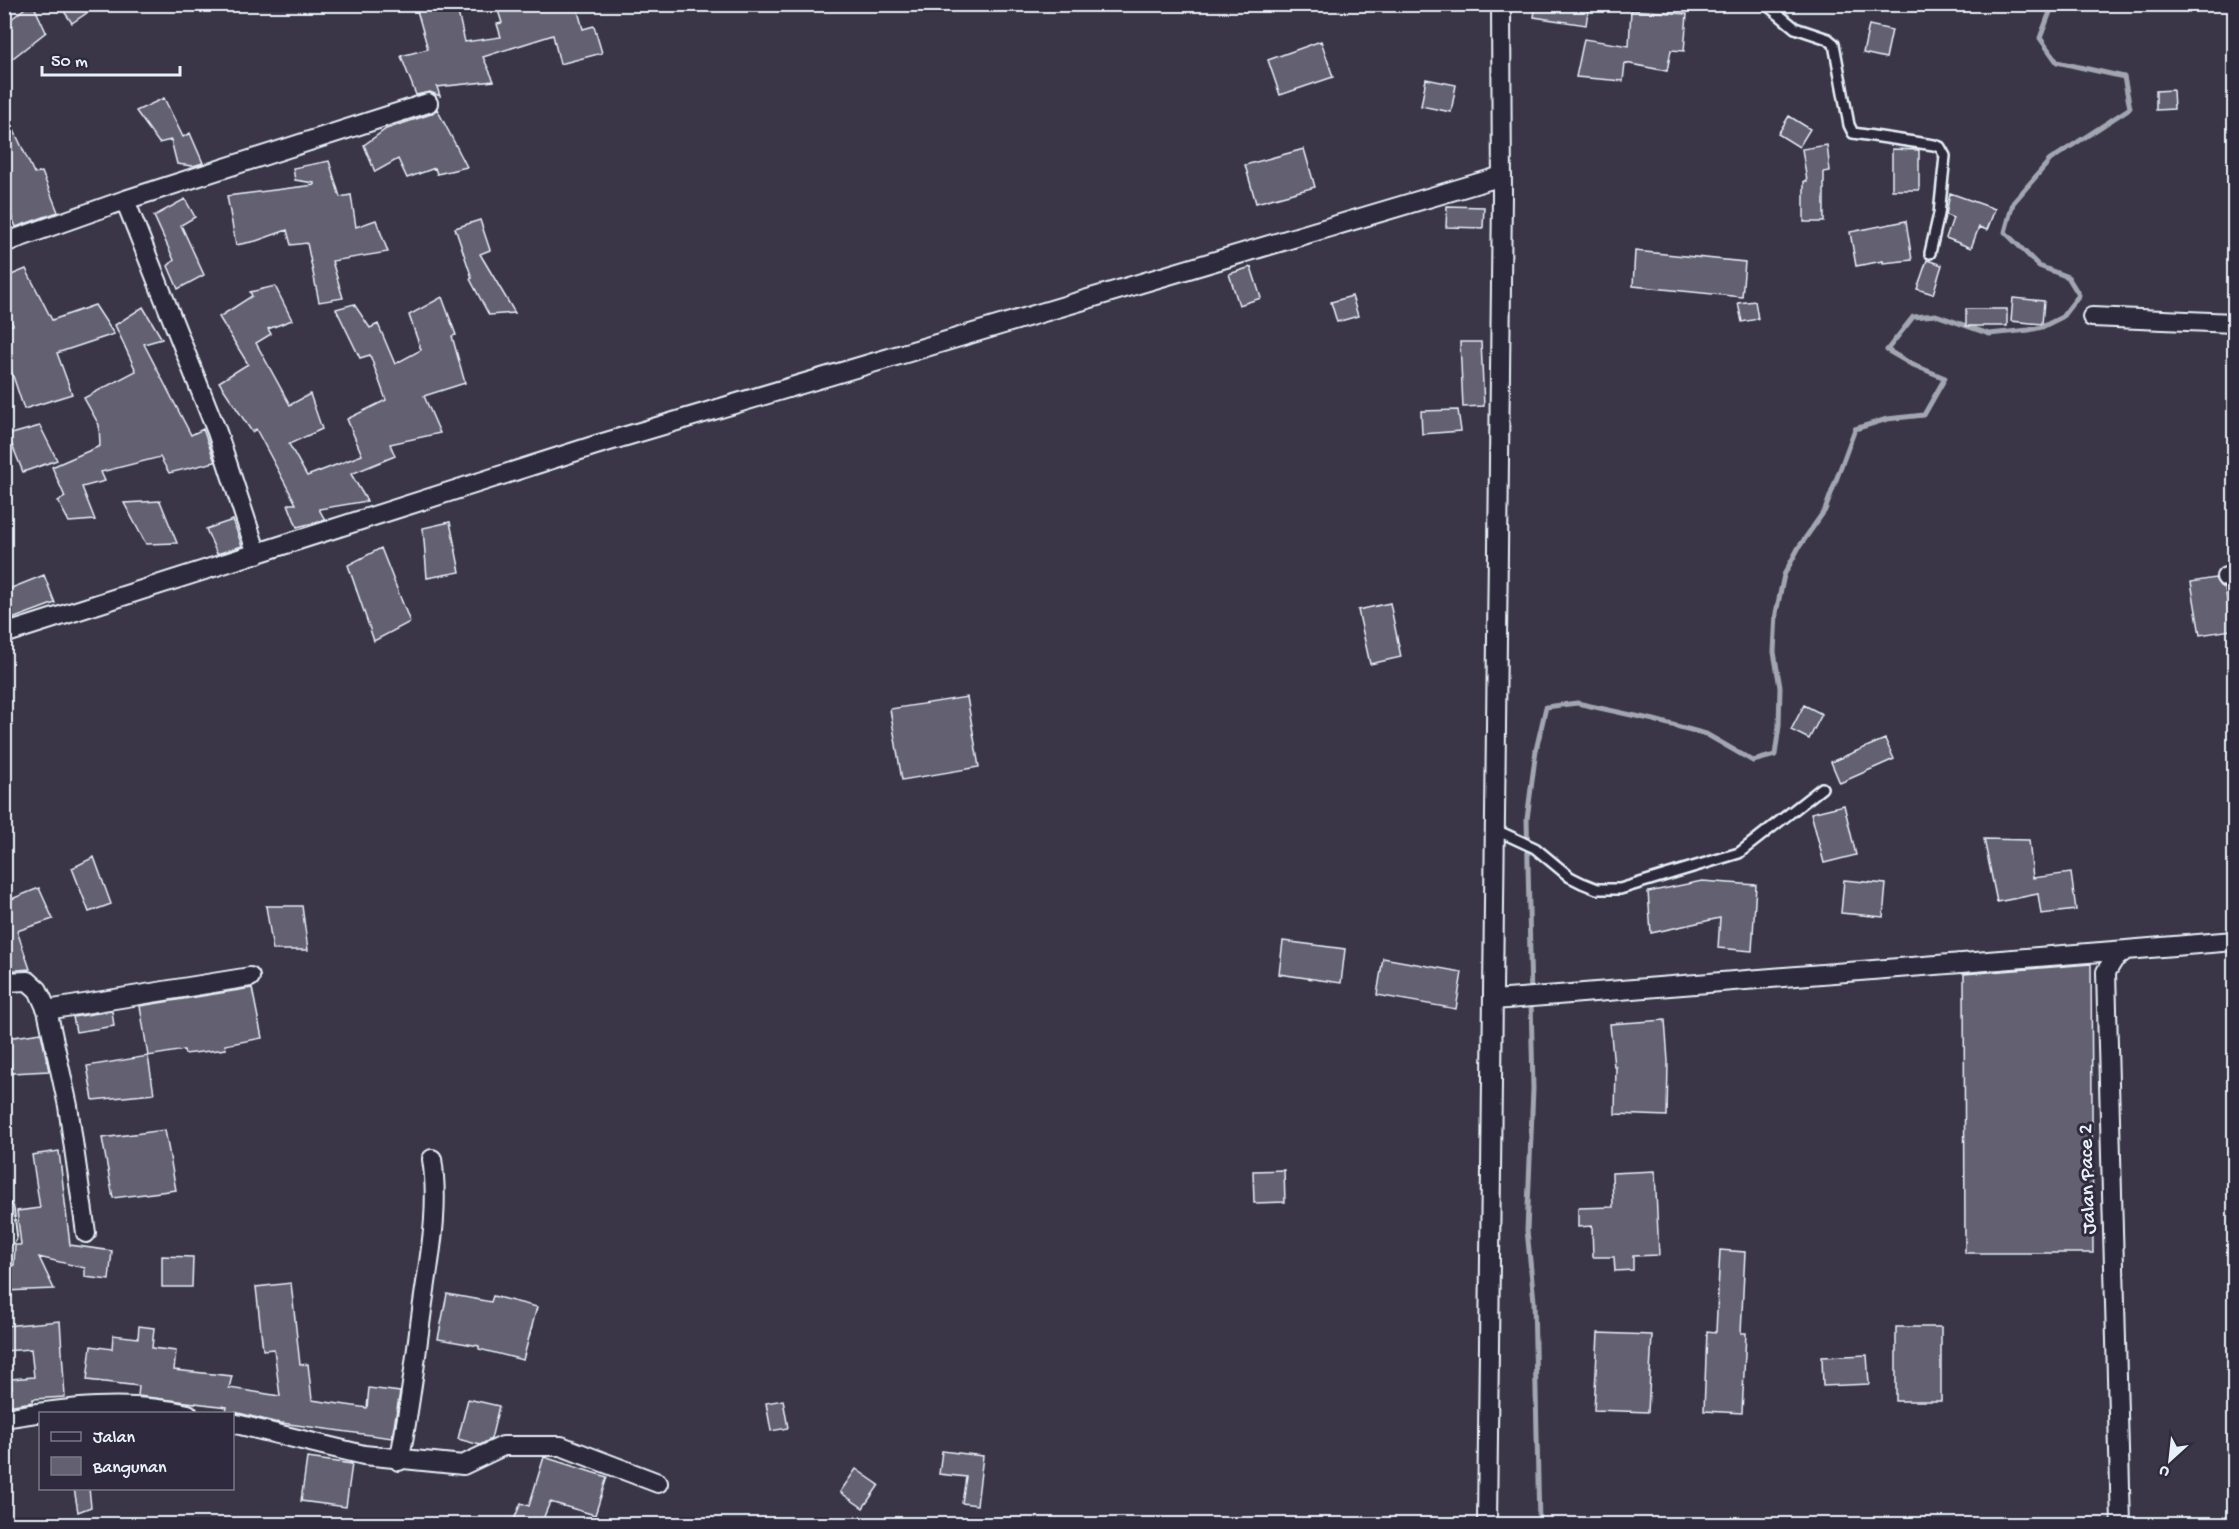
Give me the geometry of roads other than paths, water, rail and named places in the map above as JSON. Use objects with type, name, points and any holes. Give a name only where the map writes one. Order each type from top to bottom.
[{"type":"street","points":[[1487,1524],[1496,830],[1502,176],[1501,4]]},
{"type":"street","points":[[4,243],[125,200],[428,103]]},
{"type":"street","points":[[4,634],[596,445],[1502,176]]},
{"type":"street","points":[[125,200],[217,432],[257,554]]},
{"type":"street","points":[[2092,318],[2235,323]]},
{"type":"street","points":[[1494,1000],[2235,941]]},
{"type":"street","name":"Jalan Pace 2","points":[[2121,1524],[2106,972],[2114,959],[2127,950]]},
{"type":"street","points":[[47,1010],[250,977]]},
{"type":"street","points":[[4,982],[28,981],[38,990],[47,1010],[68,1106],[86,1233]]},
{"type":"street","points":[[399,1461],[411,1402],[433,1240],[436,1186],[432,1159]]},
{"type":"street","points":[[4,1210],[8,1236]]},
{"type":"street","points":[[46,1412],[88,1406],[181,1412]]},
{"type":"street","points":[[4,1418],[39,1413]]},
{"type":"street","points":[[234,1423],[364,1455],[399,1461],[463,1465],[503,1446],[561,1446],[658,1483]]},
{"type":"lane","points":[[1766,4],[1795,28],[1828,39],[1836,47],[1849,125],[1853,133],[1934,145],[1944,152],[1946,156],[1939,214],[1930,253]]},
{"type":"lane","points":[[1496,830],[1535,848],[1570,877],[1582,883],[1597,889],[1620,889],[1739,853],[1822,788]]},
{"type":"waterway","points":[[1539,1524],[1534,1301],[1527,1230],[1533,1089],[1527,819],[1536,750],[1546,707],[1577,703],[1654,720],[1706,734],[1753,761],[1775,755],[1779,726],[1780,687],[1774,652],[1776,613],[1784,575],[1799,547],[1825,510],[1855,429],[1887,419],[1924,415],[1945,378],[1911,364],[1887,350],[1913,317],[1936,315],[1989,334],[2029,330],[2042,327],[2062,317],[2079,295],[2068,277],[2039,266],[2005,232],[2013,203],[2050,160],[2130,108],[2124,77],[2057,62],[2040,38],[2053,4]]}]
